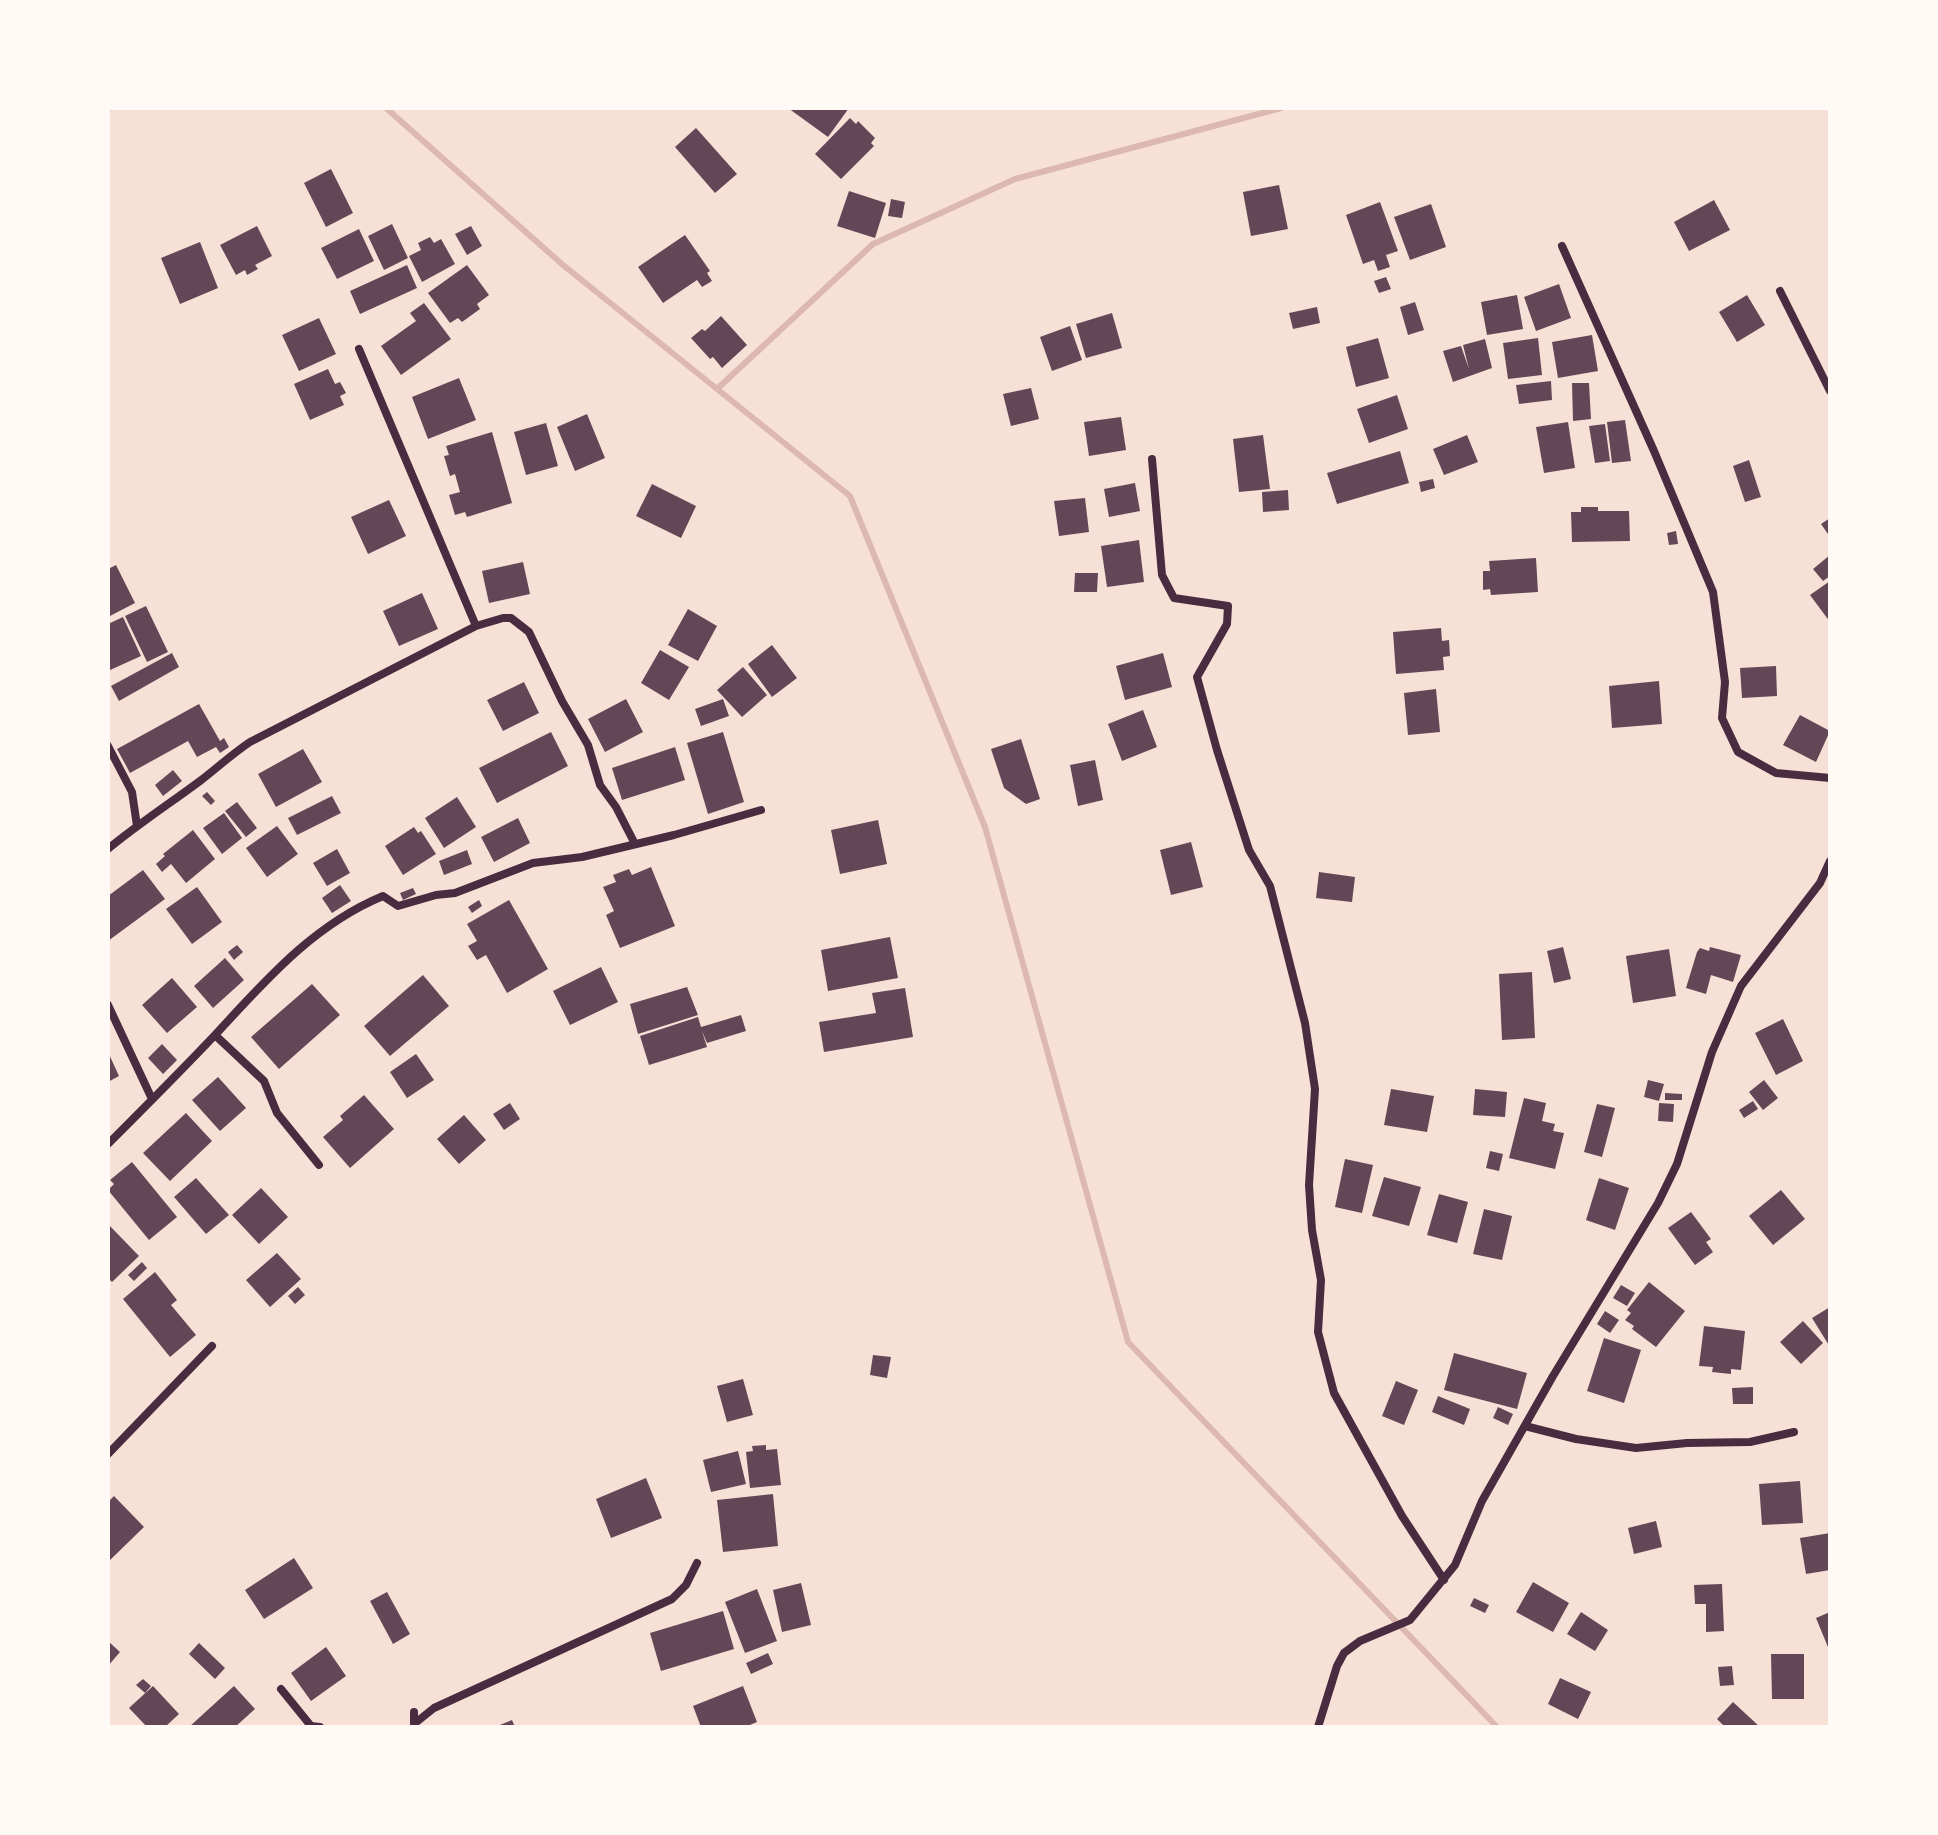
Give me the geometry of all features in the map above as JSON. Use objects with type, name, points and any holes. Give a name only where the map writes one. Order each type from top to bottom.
[{"type":"street","points":[[1562,246],[1713,592],[1725,682],[1722,718],[1738,752],[1776,773],[1830,778]]},
{"type":"street","points":[[1780,291],[1830,391]]},
{"type":"street","points":[[359,349],[476,626]]},
{"type":"street","points":[[1152,459],[1162,575],[1174,598],[1228,606],[1227,624],[1197,677],[1249,850],[1270,886],[1305,1023],[1315,1089],[1309,1185],[1312,1230],[1321,1280],[1318,1332],[1334,1393],[1378,1475],[1444,1580]]},
{"type":"street","points":[[108,849],[250,742],[476,626],[511,618],[529,632],[562,701],[588,745],[600,785],[616,807],[635,844]]},
{"type":"street","points":[[108,746],[132,792],[137,826]]},
{"type":"street","points":[[108,1144],[215,1035],[259,985],[298,949],[355,907],[383,896],[398,906],[455,893],[533,863],[582,857],[761,810]]},
{"type":"street","points":[[1318,1727],[1344,1653],[1360,1641],[1410,1620],[1455,1565],[1482,1501],[1671,1177],[1712,1052],[1741,986],[1820,883],[1830,861]]},
{"type":"street","points":[[108,1005],[152,1099]]},
{"type":"street","points":[[215,1035],[264,1081],[277,1113],[319,1165]]},
{"type":"street","points":[[108,1454],[212,1346]]},
{"type":"street","points":[[1525,1426],[1576,1439],[1636,1448],[1750,1442],[1794,1432]]},
{"type":"street","points":[[410,1727],[414,1712],[414,1724],[434,1708],[672,1599],[686,1585],[697,1563]]},
{"type":"street","points":[[281,1689],[311,1726],[320,1727]]},
{"type":"building","points":[[788,108],[849,108],[828,137]]},
{"type":"building","points":[[850,118],[856,124],[858,121],[875,138],[871,143],[874,146],[841,179],[815,154]]},
{"type":"building","points":[[696,128],[737,174],[715,193],[675,147]]},
{"type":"building","points":[[331,169],[353,213],[326,227],[304,183]]},
{"type":"building","points":[[1279,185],[1288,229],[1251,236],[1243,192]]},
{"type":"building","points":[[849,191],[886,203],[875,238],[837,226]]},
{"type":"building","points":[[891,199],[905,202],[902,218],[888,216]]},
{"type":"building","points":[[1714,200],[1730,230],[1689,251],[1674,222]]},
{"type":"building","points":[[1380,202],[1398,251],[1386,255],[1390,267],[1378,271],[1374,260],[1363,264],[1346,215]]},
{"type":"building","points":[[1431,204],[1446,247],[1410,260],[1394,217]]},
{"type":"building","points":[[392,224],[408,258],[384,270],[368,236]]},
{"type":"building","points":[[257,226],[272,256],[255,265],[258,269],[247,275],[245,270],[236,275],[220,245]]},
{"type":"building","points":[[471,226],[482,246],[467,255],[455,234]]},
{"type":"building","points":[[359,229],[374,261],[337,279],[321,248]]},
{"type":"building","points":[[685,235],[710,271],[707,273],[712,281],[702,287],[697,280],[663,303],[638,267]]},
{"type":"building","points":[[430,237],[434,243],[441,239],[455,264],[422,282],[409,256],[421,250],[418,243]]},
{"type":"building","points":[[200,242],[218,288],[180,304],[161,258]]},
{"type":"building","points":[[407,265],[417,288],[360,314],[350,291]]},
{"type":"building","points":[[467,265],[489,295],[477,304],[480,309],[462,322],[458,318],[450,323],[428,293]]},
{"type":"building","points":[[1386,277],[1391,289],[1379,293],[1374,281]]},
{"type":"building","points":[[1559,284],[1571,318],[1536,331],[1524,297]]},
{"type":"building","points":[[1517,295],[1523,329],[1487,335],[1481,302]]},
{"type":"building","points":[[1747,295],[1765,325],[1737,342],[1719,312]]},
{"type":"building","points":[[1415,302],[1424,330],[1408,335],[1400,307]]},
{"type":"building","points":[[424,303],[451,339],[401,375],[381,346],[416,321],[410,313]]},
{"type":"building","points":[[1317,307],[1320,323],[1293,329],[1289,313]]},
{"type":"building","points":[[1112,313],[1122,348],[1086,358],[1076,324]]},
{"type":"building","points":[[721,316],[747,345],[722,368],[691,338],[702,329],[705,331]]},
{"type":"building","points":[[319,318],[336,354],[299,371],[282,335]]},
{"type":"building","points":[[1070,326],[1082,360],[1052,371],[1040,337]]},
{"type":"building","points":[[1592,335],[1598,371],[1558,378],[1552,342]]},
{"type":"building","points":[[1378,338],[1389,378],[1356,387],[1346,347]]},
{"type":"building","points":[[1538,338],[1542,375],[1508,379],[1503,343]]},
{"type":"building","points":[[1485,339],[1492,368],[1453,382],[1443,351],[1461,346],[1469,369],[1463,345]]},
{"type":"building","points":[[328,369],[335,384],[340,382],[346,393],[340,396],[344,405],[310,420],[294,384]]},
{"type":"building","points":[[459,378],[476,420],[428,439],[412,397]]},
{"type":"building","points":[[1551,381],[1552,400],[1519,404],[1516,385]]},
{"type":"building","points":[[1572,383],[1589,383],[1591,419],[1573,421]]},
{"type":"building","points":[[1031,388],[1039,419],[1011,426],[1003,394]]},
{"type":"building","points":[[1397,395],[1408,429],[1369,443],[1357,409]]},
{"type":"building","points":[[587,414],[605,458],[575,471],[557,427]]},
{"type":"building","points":[[1121,417],[1126,450],[1089,456],[1084,422]]},
{"type":"building","points":[[1625,420],[1631,461],[1612,463],[1607,422]]},
{"type":"building","points":[[1568,422],[1575,468],[1544,473],[1536,427]]},
{"type":"building","points":[[546,423],[558,466],[526,475],[514,432]]},
{"type":"building","points":[[1605,424],[1610,461],[1595,463],[1589,426]]},
{"type":"building","points":[[492,432],[512,503],[467,517],[465,512],[455,515],[449,495],[460,492],[455,474],[450,476],[444,456],[449,455],[446,446]]},
{"type":"building","points":[[1263,435],[1270,489],[1239,492],[1233,439]]},
{"type":"building","points":[[1467,435],[1478,462],[1444,475],[1433,449]]},
{"type":"building","points":[[1400,451],[1409,483],[1337,504],[1327,473]]},
{"type":"building","points":[[1749,460],[1761,497],[1745,502],[1733,466]]},
{"type":"building","points":[[1433,479],[1435,488],[1421,492],[1419,482]]},
{"type":"building","points":[[1135,483],[1140,511],[1109,517],[1104,489]]},
{"type":"building","points":[[652,484],[696,506],[681,538],[636,516]]},
{"type":"building","points":[[1288,490],[1289,510],[1263,512],[1262,492]]},
{"type":"building","points":[[1085,498],[1089,532],[1059,536],[1054,501]]},
{"type":"building","points":[[389,500],[406,536],[368,554],[351,517]]},
{"type":"building","points":[[1581,507],[1598,507],[1598,511],[1629,511],[1630,541],[1572,542],[1571,512],[1581,512]]},
{"type":"building","points":[[1830,518],[1830,537],[1821,524]]},
{"type":"building","points":[[1676,531],[1678,544],[1669,545],[1667,533]]},
{"type":"building","points":[[1139,540],[1144,582],[1107,587],[1101,546]]},
{"type":"building","points":[[1830,555],[1830,576],[1823,581],[1813,569]]},
{"type":"building","points":[[1536,558],[1538,592],[1491,595],[1490,589],[1483,590],[1483,571],[1490,571],[1489,561]]},
{"type":"building","points":[[523,562],[530,594],[489,603],[482,571]]},
{"type":"building","points":[[116,565],[135,603],[108,617],[108,569]]},
{"type":"building","points":[[1075,573],[1098,573],[1097,592],[1074,592]]},
{"type":"building","points":[[1830,581],[1830,622],[1810,595]]},
{"type":"building","points":[[422,593],[438,629],[399,646],[383,611]]},
{"type":"building","points":[[146,606],[168,652],[147,662],[125,616]]},
{"type":"building","points":[[688,609],[717,626],[698,661],[668,645]]},
{"type":"building","points":[[123,617],[141,656],[108,671],[108,624]]},
{"type":"building","points":[[1441,628],[1442,641],[1449,640],[1450,656],[1443,657],[1444,670],[1396,674],[1393,632]]},
{"type":"building","points":[[772,645],[797,678],[772,697],[748,664]]},
{"type":"building","points":[[660,650],[689,667],[669,700],[641,683]]},
{"type":"building","points":[[172,653],[179,667],[119,701],[111,686]]},
{"type":"building","points":[[1163,653],[1172,687],[1125,700],[1116,666]]},
{"type":"building","points":[[1776,666],[1777,696],[1742,698],[1740,668]]},
{"type":"building","points":[[743,667],[767,695],[742,717],[717,690]]},
{"type":"building","points":[[1659,681],[1662,724],[1612,728],[1609,686]]},
{"type":"building","points":[[524,682],[539,713],[503,731],[487,700]]},
{"type":"building","points":[[1436,689],[1440,732],[1408,735],[1404,693]]},
{"type":"building","points":[[626,699],[643,732],[605,752],[588,719]]},
{"type":"building","points":[[723,699],[729,716],[701,726],[695,709]]},
{"type":"building","points":[[199,704],[220,741],[224,738],[229,747],[220,753],[216,747],[197,757],[188,741],[130,773],[117,749]]},
{"type":"building","points":[[1143,710],[1157,747],[1122,761],[1108,724]]},
{"type":"building","points":[[1800,715],[1830,731],[1816,762],[1783,745]]},
{"type":"building","points":[[551,732],[568,766],[497,803],[479,768]]},
{"type":"building","points":[[723,732],[744,802],[708,814],[687,743]]},
{"type":"building","points":[[1021,739],[1040,799],[1026,804],[1004,788],[991,749]]},
{"type":"building","points":[[675,747],[685,780],[622,800],[612,768]]},
{"type":"building","points":[[303,749],[322,782],[276,807],[258,774]]},
{"type":"building","points":[[1095,760],[1103,800],[1078,806],[1070,765]]},
{"type":"building","points":[[173,770],[182,781],[163,796],[155,785]]},
{"type":"building","points":[[207,792],[215,801],[211,805],[202,796]]},
{"type":"building","points":[[332,796],[341,813],[297,835],[288,818]]},
{"type":"building","points":[[457,797],[476,827],[444,848],[425,818]]},
{"type":"building","points":[[237,802],[257,828],[246,837],[225,811]]},
{"type":"building","points":[[224,813],[242,838],[222,854],[203,828]]},
{"type":"building","points":[[518,818],[530,843],[494,862],[481,837]]},
{"type":"building","points":[[878,820],[887,864],[840,874],[831,830]]},
{"type":"building","points":[[277,826],[298,854],[267,877],[246,848]]},
{"type":"building","points":[[414,827],[418,833],[421,831],[436,854],[403,875],[385,846]]},
{"type":"building","points":[[193,830],[215,859],[186,883],[171,864],[162,872],[156,864],[165,856],[163,854]]},
{"type":"building","points":[[1191,842],[1203,887],[1171,895],[1160,850]]},
{"type":"building","points":[[337,849],[350,873],[327,886],[313,863]]},
{"type":"building","points":[[467,850],[472,864],[444,875],[439,861]]},
{"type":"building","points":[[651,867],[675,926],[620,948],[606,915],[614,911],[603,887],[616,882],[613,875],[629,869],[632,875]]},
{"type":"building","points":[[143,870],[165,899],[108,941],[108,896]]},
{"type":"building","points":[[1319,872],[1355,877],[1352,902],[1316,898]]},
{"type":"building","points":[[340,885],[351,901],[332,913],[322,898]]},
{"type":"building","points":[[197,887],[222,922],[192,944],[166,909]]},
{"type":"building","points":[[413,888],[416,894],[403,900],[400,893]]},
{"type":"building","points":[[479,900],[482,906],[472,913],[468,907]]},
{"type":"building","points":[[509,900],[548,969],[507,993],[486,955],[477,960],[468,946],[477,941],[467,924]]},
{"type":"building","points":[[890,937],[898,978],[828,991],[821,950]]},
{"type":"building","points":[[237,945],[243,952],[234,960],[228,952]]},
{"type":"building","points":[[1563,947],[1571,979],[1554,983],[1547,951]]},
{"type":"building","points":[[1710,947],[1741,955],[1733,982],[1711,975],[1706,994],[1686,988],[1697,952],[1700,948],[1709,951]]},
{"type":"building","points":[[1669,949],[1676,996],[1633,1003],[1626,956]]},
{"type":"building","points":[[225,958],[244,980],[213,1008],[194,986]]},
{"type":"building","points":[[601,967],[618,1002],[570,1025],[553,991]]},
{"type":"building","points":[[1532,972],[1535,1038],[1502,1040],[1499,974]]},
{"type":"building","points":[[423,975],[449,1006],[390,1056],[364,1026]]},
{"type":"building","points":[[172,978],[197,1007],[167,1033],[142,1005]]},
{"type":"building","points":[[312,984],[340,1015],[279,1069],[251,1037]]},
{"type":"building","points":[[687,987],[698,1015],[638,1034],[630,1004]]},
{"type":"building","points":[[905,988],[913,1037],[824,1052],[819,1022],[876,1013],[872,993]]},
{"type":"building","points":[[741,1015],[746,1031],[707,1043],[702,1031],[707,1047],[649,1065],[640,1036],[698,1017],[701,1027]]},
{"type":"building","points":[[1783,1019],[1803,1061],[1776,1075],[1755,1033]]},
{"type":"building","points":[[162,1044],[177,1060],[163,1074],[148,1058]]},
{"type":"building","points":[[108,1052],[119,1076],[108,1082]]},
{"type":"building","points":[[416,1054],[434,1080],[407,1098],[390,1072]]},
{"type":"building","points":[[218,1077],[246,1108],[220,1131],[192,1100]]},
{"type":"building","points":[[1648,1080],[1664,1084],[1659,1101],[1644,1097]]},
{"type":"building","points":[[1764,1080],[1778,1098],[1763,1110],[1749,1092]]},
{"type":"building","points":[[1391,1089],[1434,1096],[1427,1132],[1384,1125]]},
{"type":"building","points":[[1475,1089],[1507,1092],[1505,1117],[1473,1115]]},
{"type":"building","points":[[1665,1093],[1682,1094],[1682,1100],[1665,1100]]},
{"type":"building","points":[[364,1095],[394,1129],[350,1168],[323,1137],[343,1120],[340,1116]]},
{"type":"building","points":[[1524,1098],[1546,1103],[1542,1121],[1555,1124],[1553,1131],[1564,1133],[1555,1169],[1509,1158]]},
{"type":"building","points":[[1753,1101],[1758,1109],[1744,1118],[1739,1110]]},
{"type":"building","points":[[510,1103],[520,1119],[504,1130],[493,1114]]},
{"type":"building","points":[[1659,1103],[1674,1104],[1673,1122],[1658,1121]]},
{"type":"building","points":[[1597,1104],[1615,1108],[1602,1157],[1584,1152]]},
{"type":"building","points":[[186,1113],[212,1141],[170,1181],[143,1153]]},
{"type":"building","points":[[464,1115],[486,1140],[459,1164],[437,1139]]},
{"type":"building","points":[[1490,1151],[1503,1154],[1499,1171],[1486,1168]]},
{"type":"building","points":[[1345,1159],[1373,1165],[1362,1213],[1335,1207]]},
{"type":"building","points":[[132,1162],[177,1217],[149,1240],[108,1190],[114,1184],[110,1180]]},
{"type":"building","points":[[1384,1177],[1421,1187],[1409,1226],[1372,1216]]},
{"type":"building","points":[[196,1178],[229,1215],[206,1234],[174,1197]]},
{"type":"building","points":[[1599,1178],[1629,1188],[1615,1230],[1586,1220]]},
{"type":"building","points":[[261,1188],[288,1217],[259,1244],[232,1215]]},
{"type":"building","points":[[1781,1190],[1805,1219],[1773,1245],[1749,1216]]},
{"type":"building","points":[[1439,1194],[1468,1202],[1457,1243],[1427,1235]]},
{"type":"building","points":[[1484,1209],[1512,1216],[1502,1260],[1473,1254]]},
{"type":"building","points":[[1691,1212],[1711,1239],[1706,1242],[1713,1252],[1695,1265],[1668,1228]]},
{"type":"building","points":[[108,1224],[139,1256],[112,1282],[108,1278]]},
{"type":"building","points":[[277,1253],[301,1279],[270,1307],[246,1280]]},
{"type":"building","points":[[142,1262],[147,1268],[134,1281],[128,1275]]},
{"type":"building","points":[[155,1272],[177,1300],[171,1305],[196,1335],[170,1357],[123,1299]]},
{"type":"building","points":[[1649,1282],[1685,1311],[1656,1347],[1625,1320],[1631,1313],[1627,1310]]},
{"type":"building","points":[[1621,1285],[1635,1293],[1627,1306],[1613,1298]]},
{"type":"building","points":[[298,1287],[305,1295],[295,1304],[288,1296]]},
{"type":"building","points":[[1830,1307],[1830,1347],[1812,1318]]},
{"type":"building","points":[[1605,1311],[1619,1320],[1610,1333],[1597,1324]]},
{"type":"building","points":[[1803,1321],[1823,1343],[1801,1364],[1780,1342]]},
{"type":"building","points":[[1704,1326],[1745,1331],[1741,1370],[1731,1369],[1731,1374],[1712,1372],[1713,1367],[1699,1366]]},
{"type":"building","points":[[1604,1338],[1641,1350],[1624,1403],[1587,1391]]},
{"type":"building","points":[[1454,1353],[1527,1373],[1517,1409],[1444,1390]]},
{"type":"building","points":[[873,1355],[891,1357],[887,1378],[870,1375]]},
{"type":"building","points":[[743,1379],[753,1415],[727,1422],[717,1386]]},
{"type":"building","points":[[1396,1381],[1418,1390],[1404,1425],[1382,1416]]},
{"type":"building","points":[[1753,1387],[1753,1404],[1733,1404],[1732,1388]]},
{"type":"building","points":[[1438,1396],[1470,1409],[1464,1425],[1432,1412]]},
{"type":"building","points":[[1498,1407],[1513,1414],[1508,1425],[1493,1418]]},
{"type":"building","points":[[766,1445],[766,1450],[777,1449],[781,1485],[750,1488],[746,1452],[753,1451],[752,1446]]},
{"type":"building","points":[[738,1451],[746,1484],[711,1492],[703,1460]]},
{"type":"building","points":[[646,1478],[662,1518],[611,1538],[596,1499]]},
{"type":"building","points":[[1800,1481],[1803,1523],[1762,1525],[1759,1484]]},
{"type":"building","points":[[773,1494],[778,1546],[723,1552],[717,1500]]},
{"type":"building","points":[[114,1496],[144,1527],[108,1562],[108,1502]]},
{"type":"building","points":[[1656,1521],[1662,1547],[1634,1554],[1628,1528]]},
{"type":"building","points":[[1830,1533],[1830,1570],[1806,1574],[1800,1538]]},
{"type":"building","points":[[294,1558],[313,1588],[264,1619],[245,1590]]},
{"type":"building","points":[[1533,1582],[1569,1603],[1553,1632],[1516,1612]]},
{"type":"building","points":[[801,1583],[811,1625],[782,1632],[773,1590]]},
{"type":"building","points":[[1722,1584],[1724,1631],[1706,1632],[1706,1604],[1695,1604],[1694,1585]]},
{"type":"building","points":[[757,1589],[777,1641],[745,1653],[725,1602]]},
{"type":"building","points":[[387,1592],[410,1634],[393,1644],[370,1601]]},
{"type":"building","points":[[1474,1598],[1489,1605],[1485,1613],[1470,1606]]},
{"type":"building","points":[[723,1611],[734,1649],[661,1671],[650,1633]]},
{"type":"building","points":[[1581,1612],[1608,1630],[1595,1651],[1567,1634]]},
{"type":"building","points":[[1830,1612],[1830,1652],[1816,1618]]},
{"type":"building","points":[[108,1641],[120,1652],[108,1666]]},
{"type":"building","points":[[199,1643],[225,1668],[215,1679],[189,1654]]},
{"type":"building","points":[[326,1647],[346,1676],[311,1701],[291,1673]]},
{"type":"building","points":[[768,1653],[773,1664],[751,1674],[746,1663]]},
{"type":"building","points":[[1771,1654],[1804,1654],[1804,1699],[1772,1699]]},
{"type":"building","points":[[1732,1666],[1734,1685],[1720,1686],[1718,1667]]},
{"type":"building","points":[[1560,1678],[1591,1692],[1578,1719],[1548,1704]]},
{"type":"building","points":[[143,1679],[151,1686],[145,1693],[136,1685]]},
{"type":"building","points":[[153,1686],[179,1714],[165,1727],[147,1727],[129,1708]]},
{"type":"building","points":[[234,1686],[255,1709],[235,1727],[189,1727]]},
{"type":"building","points":[[743,1686],[757,1722],[745,1727],[701,1727],[693,1706]]},
{"type":"building","points":[[1733,1702],[1760,1727],[1725,1727],[1717,1719]]},
{"type":"building","points":[[512,1720],[515,1727],[495,1727]]},
{"type":"waterway","points":[[386,108],[563,265],[850,496],[985,827],[1128,1342],[1497,1727]]},
{"type":"waterway","points":[[717,389],[873,244],[1015,179],[1281,108]]}]
